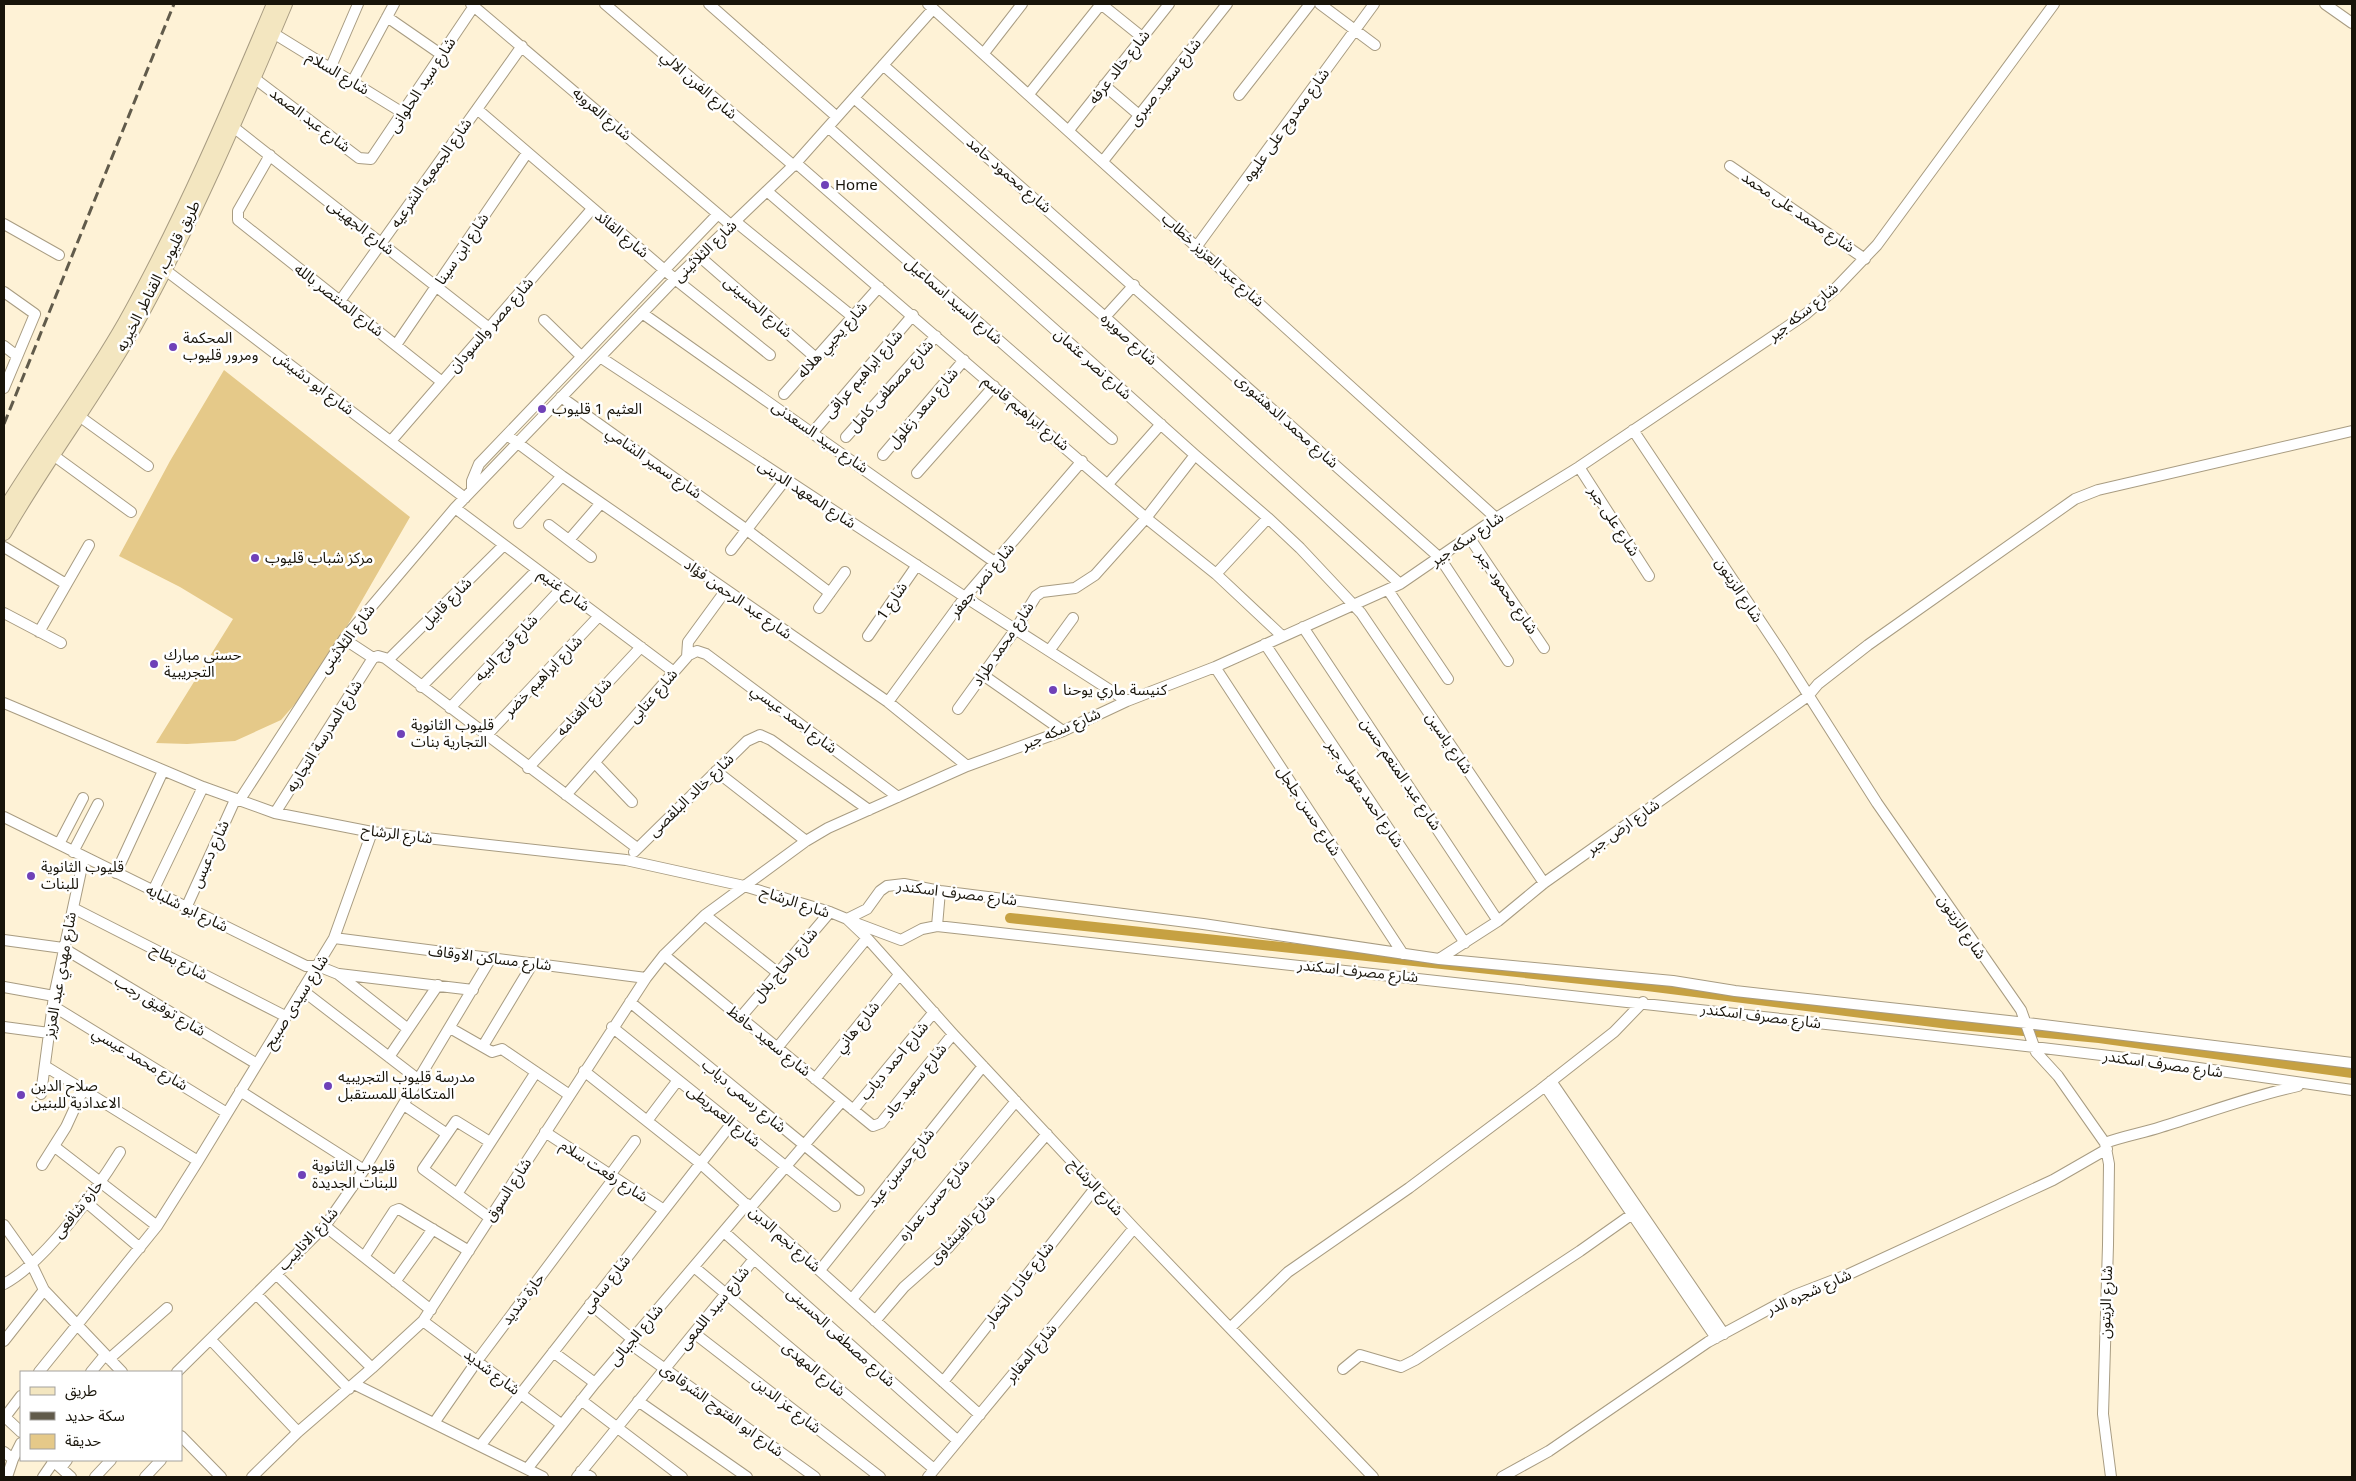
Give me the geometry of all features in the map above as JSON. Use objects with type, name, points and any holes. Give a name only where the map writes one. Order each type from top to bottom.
[{"type":"main road","name":"طريق قليوب, القناطر الخيريه","points":[[4,511],[92,378],[126,321],[187,200],[274,4]]},
{"type":"main road","name":"طريق قليوب, القناطر الخيريه","points":[[4,533],[121,349],[164,269],[254,78],[285,4]]},
{"type":"street","points":[[330,69],[358,4]]},
{"type":"street","points":[[352,82],[394,4]]},
{"type":"street","name":"شارع الفرن الالي","points":[[605,4],[795,164]]},
{"type":"street","points":[[709,4],[837,117]]},
{"type":"street","points":[[984,53],[1022,4]]},
{"type":"street","points":[[1029,94],[1101,4],[1142,37]]},
{"type":"street","name":"شارع خالد عرفه","points":[[1069,130],[1169,4]]},
{"type":"street","name":"شارع سعيد صبرى","points":[[1104,161],[1226,4]]},
{"type":"street","points":[[1239,95],[1310,4]]},
{"type":"street","points":[[1320,4],[1375,45]]},
{"type":"street","name":"شارع ممدوح على عليوه","points":[[1197,246],[1374,4]]},
{"type":"street","name":"شارع سكه جير","points":[[744,886],[806,841],[828,828],[967,766],[1063,731],[1127,701],[1215,667],[1400,584],[1496,518],[1579,467],[1806,314],[1834,290],[1865,259],[2054,4]]},
{"type":"street","points":[[2325,4],[2352,23]]},
{"type":"street","name":"شارع العروبه","points":[[473,5],[718,214],[734,224],[852,317]]},
{"type":"street","name":"شارع سيد الحلوانى","points":[[367,160],[375,156],[473,5]]},
{"type":"street","name":"شارع الثلاثينى","points":[[237,800],[344,639],[455,508],[675,279],[768,192],[795,164],[883,65],[931,6]]},
{"type":"street","name":"شارع عبد العزيز خطاب","points":[[931,6],[1496,518]]},
{"type":"street","points":[[388,17],[442,55]]},
{"type":"street","name":"شارع السلام","points":[[272,33],[403,113]]},
{"type":"street","name":"شارع الجمعيه الشرعيه","points":[[340,301],[522,46]]},
{"type":"street","name":"شارع محمود حامد","points":[[883,65],[1134,285]]},
{"type":"street","name":"شارع عبد الصمد","points":[[254,78],[359,158],[367,160]]},
{"type":"street","points":[[1104,85],[1140,115]]},
{"type":"street","name":"شارع صويره","points":[[854,98],[1105,316],[1400,584]]},
{"type":"street","name":"شارع القائد","points":[[477,109],[592,210],[770,355]]},
{"type":"street","name":"شارع الجهينى","points":[[232,126],[489,328]]},
{"type":"street","name":"شارع نصر عثمان","points":[[828,127],[1268,518],[1319,567],[1353,605]]},
{"type":"street","name":"شارع ابن سينا","points":[[396,346],[527,153]]},
{"type":"street","name":"شارع المنتصر بالله","points":[[270,155],[238,211],[237,216],[242,223],[442,382]]},
{"type":"street","name":"شارع السيد اسماعيل","points":[[795,164],[1112,439]]},
{"type":"street","name":"شارع محمد على محمد","points":[[1730,166],[1865,259]]},
{"type":"street","name":"شارع ابراهيم قاسم","points":[[768,192],[913,315],[1146,518],[1216,574],[1282,636]]},
{"type":"street","name":"شارع مصر والسودان","points":[[390,441],[592,210]]},
{"type":"street","name":"شارع الثلاثينى","points":[[472,490],[472,481],[479,464],[718,214]]},
{"type":"street","points":[[4,224],[59,254]]},
{"type":"street","name":"شارع الحسينى","points":[[699,256],[816,358]]},
{"type":"street","name":"شارع ابو دشيش","points":[[164,269],[465,498]]},
{"type":"street","points":[[1105,316],[1134,285]]},
{"type":"street","name":"شارع محمد الدهشورى","points":[[1134,285],[1440,558],[1508,662]]},
{"type":"street","name":"شارع يحيي هلاله","points":[[784,394],[880,287]]},
{"type":"street","points":[[4,292],[35,314],[4,388]]},
{"type":"street","name":"شارع سيد السعدنى","points":[[642,313],[996,563]]},
{"type":"street","name":"شارع ابراهيم عراقى","points":[[813,432],[913,315]]},
{"type":"street","points":[[544,320],[581,356]]},
{"type":"street","name":"شارع مصطفى كامل","points":[[846,437],[936,336]]},
{"type":"street","points":[[4,346],[17,356]]},
{"type":"street","name":"شارع المعهد الدينى","points":[[600,357],[785,480],[1127,701]]},
{"type":"street","name":"شارع سعد زغلول","points":[[883,455],[964,360]]},
{"type":"street","points":[[917,473],[994,386]]},
{"type":"street","name":"شارع سمير الشامي","points":[[561,397],[830,592]]},
{"type":"street","points":[[79,416],[148,466]]},
{"type":"street","points":[[1108,484],[1161,424]]},
{"type":"street","name":"شارع الزيتون","points":[[1633,430],[1877,803],[2021,1010],[2034,1047],[2058,1076],[2106,1146],[2108,1245],[2103,1414],[2111,1477]]},
{"type":"street","name":"شارع ارض جبر","points":[[1439,959],[1498,921],[1544,883],[1808,696],[1818,684],[1868,645],[2068,504],[2084,495],[2352,431]]},
{"type":"street","name":"شارع عبد الرحمن فؤاد","points":[[507,435],[562,476],[888,702],[967,766]]},
{"type":"street","points":[[53,455],[131,512]]},
{"type":"street","name":"شارع محمد طراد","points":[[958,709],[1015,630],[1036,596],[1042,592],[1075,588],[1095,575],[1146,518],[1195,455]]},
{"type":"street","name":"شارع نصر جعفر","points":[[888,702],[965,597],[1082,461]]},
{"type":"street","name":"شارع على جبر","points":[[1579,467],[1649,576]]},
{"type":"street","points":[[519,523],[562,476]]},
{"type":"street","points":[[731,550],[785,480]]},
{"type":"street","points":[[569,540],[601,503]]},
{"type":"street","name":"شارع غنيم","points":[[455,508],[674,672]]},
{"type":"street","points":[[1216,574],[1268,518]]},
{"type":"street","points":[[549,525],[591,557]]},
{"type":"street","name":"شارع محمود جبر","points":[[1469,537],[1544,648]]},
{"type":"street","points":[[39,632],[89,545]]},
{"type":"street","name":"شارع قابيل","points":[[388,660],[504,545]]},
{"type":"street","points":[[4,547],[66,584]]},
{"type":"street","name":"شارع 1","points":[[868,636],[916,565]]},
{"type":"street","points":[[421,687],[537,570]]},
{"type":"street","points":[[819,608],[845,572]]},
{"type":"street","name":"شارع فرج البيه","points":[[450,708],[561,589]]},
{"type":"street","name":"شارع عتابى","points":[[566,795],[687,656],[688,642],[726,590]]},
{"type":"street","points":[[1388,590],[1448,679]]},
{"type":"street","name":"شارع ياسين","points":[[1353,605],[1366,621],[1544,883]]},
{"type":"street","points":[[4,612],[61,643]]},
{"type":"street","name":"شارع ابراهيم خضر","points":[[486,736],[600,616]]},
{"type":"street","points":[[1049,651],[1073,618]]},
{"type":"street","name":"شارع عبد المنعم حسن","points":[[1303,627],[1498,921]]},
{"type":"street","points":[[344,639],[373,658],[381,656],[388,660],[528,768],[637,848]]},
{"type":"street","name":"شارع احمد متولي جبر","points":[[1265,644],[1465,943]]},
{"type":"street","name":"شارع الغنامه","points":[[528,768],[641,647]]},
{"type":"street","name":"شارع احمد عيسي","points":[[687,656],[696,651],[706,654],[898,797]]},
{"type":"street","name":"شارع المدرسة التجاريه","points":[[275,813],[373,658]]},
{"type":"street","name":"شارع حسن جلجل","points":[[1215,667],[1403,954]]},
{"type":"street","points":[[983,675],[1063,731]]},
{"type":"street","name":"شارع الرشاح","points":[[4,704],[163,771],[275,813],[372,832],[626,860],[744,886],[848,919],[1134,1228],[1373,1477]]},
{"type":"street","name":"شارع خالد البلقصى","points":[[626,860],[747,741],[760,736],[771,740],[869,810]]},
{"type":"street","points":[[594,763],[632,802]]},
{"type":"street","points":[[116,873],[163,771]]},
{"type":"street","points":[[716,771],[806,841]]},
{"type":"street","points":[[153,892],[203,787]]},
{"type":"street","points":[[59,844],[83,798]]},
{"type":"street","name":"شارع دعبس","points":[[186,908],[237,800]]},
{"type":"street","points":[[74,852],[98,804]]},
{"type":"street","name":"شارع ابو شلبايه","points":[[4,817],[306,966],[318,966],[338,974]]},
{"type":"street","name":"شارع سيدى صبيح","points":[[40,1371],[157,1226],[198,1161],[334,938],[372,832]]},
{"type":"street","name":"شارع مهدي عبد العزيز","points":[[41,1094],[63,948],[84,857]]},
{"type":"street","name":"شارع مصرف اسكندر","points":[[848,919],[867,909],[880,891],[887,886],[904,884],[940,892],[1203,924],[1439,959],[1673,981],[1735,991],[2027,1023],[2352,1063]]},
{"type":"street","name":"شارع السوق","points":[[252,1477],[298,1432],[352,1386],[423,1320],[568,1094],[646,978],[664,955],[705,915],[744,886]]},
{"type":"street","points":[[937,926],[940,892]]},
{"type":"street","name":"شارع بطاح","points":[[72,908],[285,1016]]},
{"type":"street","name":"شارع الحاج بلال","points":[[740,1018],[830,912]]},
{"type":"street","points":[[705,915],[778,974]]},
{"type":"street","name":"شارع مصرف اسكندر","points":[[848,919],[901,940],[922,929],[937,926],[1643,1002],[2034,1047],[2143,1060],[2352,1090]]},
{"type":"street","name":"شارع مساكن الاوقاف","points":[[334,938],[646,978]]},
{"type":"street","points":[[777,1048],[867,938]]},
{"type":"street","points":[[4,940],[63,948]]},
{"type":"street","name":"شارع توفيق رجب","points":[[63,948],[257,1064]]},
{"type":"street","name":"شارع سعيد حافظ","points":[[664,955],[871,1125],[875,1126]]},
{"type":"street","name":"شارع الانابيب","points":[[178,1371],[325,1226],[364,1170],[491,958]]},
{"type":"street","points":[[483,1046],[533,963]]},
{"type":"street","points":[[338,974],[473,990]]},
{"type":"street","points":[[338,974],[408,1030]]},
{"type":"street","name":"شارع هاني","points":[[815,1079],[899,974]]},
{"type":"street","points":[[389,1057],[438,985]]},
{"type":"street","points":[[4,987],[54,1001]]},
{"type":"street","points":[[302,990],[419,1080]]},
{"type":"street","name":"شارع محمد عيسي","points":[[54,1001],[227,1113]]},
{"type":"street","name":"شارع رسمى دياب","points":[[630,1002],[858,1190]]},
{"type":"street","points":[[1230,1328],[1288,1272],[1409,1188],[1548,1083],[1614,1032],[1643,1002]]},
{"type":"street","name":"شارع احمد دياب","points":[[853,1110],[934,1012]]},
{"type":"street","points":[[4,1027],[49,1033]]},
{"type":"street","name":"شارع العمريطى","points":[[612,1027],[835,1206]]},
{"type":"street","points":[[450,1028],[492,1052],[502,1049],[568,1094]]},
{"type":"street","name":"شارع سعيد جاد","points":[[875,1126],[881,1123],[953,1034]]},
{"type":"street","points":[[45,1066],[198,1161]]},
{"type":"street","name":"شارع حسين عيد","points":[[820,1270],[983,1066]]},
{"type":"street","name":"شارع نجم الدين","points":[[584,1071],[700,1163],[980,1415]]},
{"type":"street","points":[[457,1194],[536,1072]]},
{"type":"street","points":[[647,1121],[678,1080]]},
{"type":"street","points":[[1548,1083],[1720,1336]]},
{"type":"street","name":"شارع شجره الدر","points":[[1502,1477],[1549,1451],[1654,1378],[1720,1336],[1795,1295],[1846,1276],[2052,1180],[2106,1146],[2248,1097],[2307,1084]]},
{"type":"street","points":[[42,1165],[55,1147],[83,1090]]},
{"type":"street","points":[[240,1091],[364,1170]]},
{"type":"street","name":"شارع الجبالى","points":[[527,1469],[630,1341],[724,1232],[786,1167],[842,1101]]},
{"type":"street","name":"شارع حسن عماره","points":[[852,1299],[1016,1101]]},
{"type":"street","points":[[404,1104],[447,1134]]},
{"type":"street","points":[[490,1142],[458,1121],[423,1170],[490,1218]]},
{"type":"street","name":"شارع سامى","points":[[480,1446],[732,1123]]},
{"type":"street","name":"شارع رفعت سلام","points":[[545,1132],[664,1210]]},
{"type":"street","name":"شارع الفيشاوى","points":[[875,1321],[904,1287],[948,1248],[1047,1134]]},
{"type":"street","name":"حارة شديد","points":[[434,1423],[612,1176],[635,1141]]},
{"type":"street","points":[[55,1147],[157,1226]]},
{"type":"street","name":"حارة شافعى","points":[[4,1284],[32,1263],[86,1202],[102,1182],[120,1152]]},
{"type":"street","name":"شارع عادل الخمار","points":[[943,1382],[1096,1187]]},
{"type":"street","points":[[86,1202],[140,1248]]},
{"type":"street","points":[[364,1257],[397,1209],[402,1209],[469,1251]]},
{"type":"street","points":[[1343,1369],[1360,1355],[1401,1367],[1415,1360],[1572,1257],[1635,1212]]},
{"type":"street","points":[[4,1225],[32,1263],[44,1290],[121,1371]]},
{"type":"street","points":[[325,1226],[431,1310]]},
{"type":"street","name":"شارع المقابر","points":[[931,1473],[1134,1228]]},
{"type":"street","points":[[395,1282],[433,1229]]},
{"type":"street","name":"شارع مصطفى الحسينى","points":[[724,1232],[958,1441]]},
{"type":"street","name":"شارع سيد اللمعى","points":[[579,1474],[754,1259]]},
{"type":"street","name":"شارع المهدى","points":[[694,1267],[931,1473]]},
{"type":"street","points":[[276,1274],[372,1368]]},
{"type":"street","points":[[4,1341],[44,1290]]},
{"type":"street","points":[[256,1295],[352,1386],[434,1423],[543,1477]]},
{"type":"street","name":"شارع ابو الفتوح الشرقاوى","points":[[590,1304],[630,1341],[665,1369],[815,1477]]},
{"type":"street","points":[[92,1371],[167,1308]]},
{"type":"street","name":"شارع شديد","points":[[423,1320],[562,1424]]},
{"type":"street","name":"شارع عز الدين","points":[[694,1333],[880,1477]]},
{"type":"street","points":[[211,1340],[298,1432]]},
{"type":"street","points":[[553,1352],[595,1383]]},
{"type":"street","points":[[20,1397],[4,1416],[20,1431]]},
{"type":"street","points":[[581,1400],[682,1477]]},
{"type":"street","points":[[638,1401],[747,1477]]},
{"type":"street","points":[[182,1436],[221,1477]]},
{"type":"street","points":[[7,1477],[20,1446]]},
{"type":"street","points":[[4,1452],[13,1459]]},
{"type":"street","points":[[95,1477],[110,1461]]},
{"type":"street","points":[[145,1477],[160,1461]]},
{"type":"street","points":[[43,1477],[63,1468]]},
{"type":"street","points":[[205,1477],[213,1469]]},
{"type":"street","points":[[579,1474],[591,1477]]},
{"type":"green space","name":"مركز شباب قليوب","points":[[224,370],[410,517],[316,680],[281,720],[235,741],[187,744],[156,743],[233,619],[180,587],[119,556],[170,461]]},
{"type":"waterway","points":[[1010,918],[1647,986],[1949,1024],[2099,1038],[2352,1073]]},
{"type":"railway","points":[[4,424],[174,4]]},
{"type":"place","name":"Home","points":[[825,185]]},
{"type":"place","name":"المحكمة ومرور قليوب","points":[[173,347]]},
{"type":"place","name":"العثيم 1 قليوب","points":[[542,409]]},
{"type":"place","name":"مركز شباب قليوب","points":[[255,558]]},
{"type":"place","name":"حسني مبارك التجريبية","points":[[154,664]]},
{"type":"place","name":"كنيسة ماري يوحنا","points":[[1053,690]]},
{"type":"place","name":"قليوب الثانوية التجارية بنات","points":[[401,734]]},
{"type":"place","name":"قليوب الثانوية للبنات","points":[[31,876]]},
{"type":"place","name":"مدرسة قليوب التجريبيه المتكاملة للمستقبل","points":[[328,1086]]},
{"type":"place","name":"صلاح الدين الاعدادية للبنين","points":[[21,1095]]},
{"type":"place","name":"قليوب الثانوية للبنات الجديدة","points":[[302,1175]]}]
